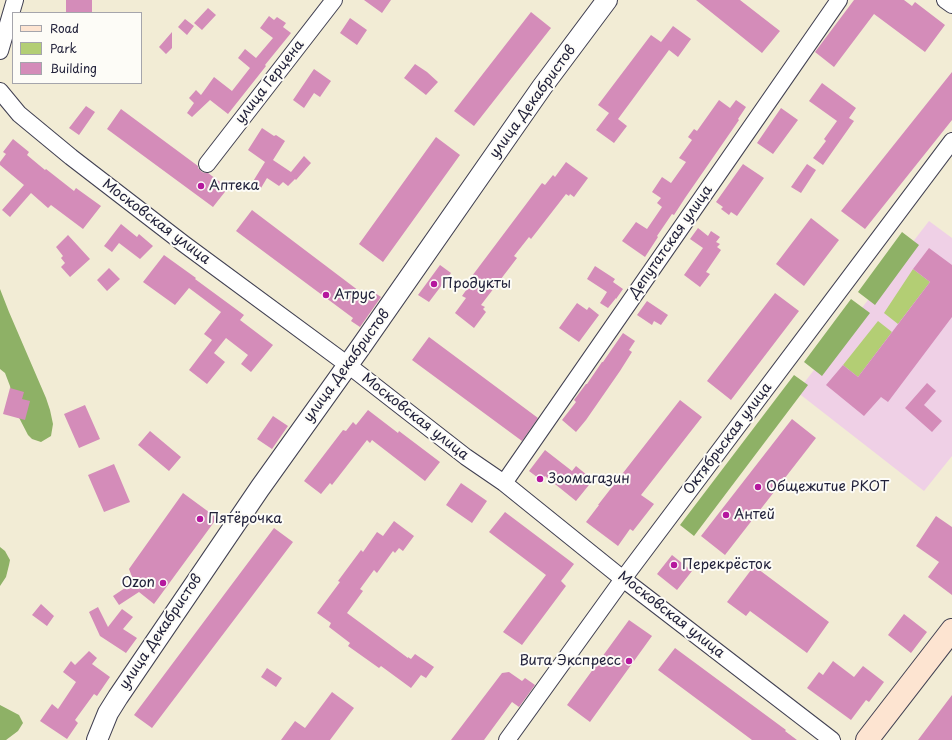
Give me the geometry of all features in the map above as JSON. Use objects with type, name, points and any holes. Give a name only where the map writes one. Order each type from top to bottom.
[{"type":"main road","points":[[867,740],[952,630]]},
{"type":"street","points":[[0,51],[15,0]]},
{"type":"street","name":"улица Герцена","points":[[207,164],[334,0]]},
{"type":"street","name":"улица Декабристов","points":[[97,740],[108,713],[118,697],[260,488],[348,365],[542,87],[607,0]]},
{"type":"street","name":"Депутатская улица","points":[[504,483],[838,0]]},
{"type":"street","points":[[945,0],[952,5]]},
{"type":"street","name":"Московская улица","points":[[0,91],[19,114],[71,157],[184,244],[348,365],[466,457],[504,483],[623,578],[832,740]]},
{"type":"street","name":"Октябрьская улица","points":[[507,740],[623,578],[952,141]]},
{"type":"shaded area","points":[[929,221],[952,238],[952,456],[924,491],[797,392]]},
{"type":"green space","points":[[902,232],[919,245],[875,305],[858,292]]},
{"type":"green space","points":[[913,269],[930,282],[898,324],[884,313]]},
{"type":"green space","points":[[0,289],[50,410],[53,424],[51,436],[41,442],[32,439],[28,435],[14,408],[10,386],[5,373],[0,369]]},
{"type":"green space","points":[[851,299],[870,313],[822,376],[804,362]]},
{"type":"green space","points":[[878,321],[892,332],[858,377],[843,365]]},
{"type":"green space","points":[[794,375],[808,385],[694,536],[680,525]]},
{"type":"green space","points":[[0,547],[5,551],[10,560],[6,577],[0,586]]},
{"type":"green space","points":[[0,705],[19,715],[23,723],[18,731],[6,740],[0,740]]},
{"type":"building","points":[[66,0],[92,0],[92,12],[66,12]]},
{"type":"building","points":[[364,0],[391,0],[382,13]]},
{"type":"building","points":[[696,0],[740,0],[780,31],[762,53]]},
{"type":"building","points":[[854,0],[904,0],[912,6],[915,2],[945,25],[925,52],[874,14],[834,67],[815,52]]},
{"type":"building","points":[[208,8],[216,15],[202,30],[194,23]]},
{"type":"building","points":[[531,12],[551,28],[474,126],[454,111]]},
{"type":"building","points":[[269,16],[274,20],[277,17],[286,23],[283,27],[291,33],[228,114],[210,100],[192,117],[187,113],[194,103],[189,98],[196,90],[201,95],[214,77],[232,91],[250,68],[238,58],[245,49],[256,58],[273,38],[260,28]]},
{"type":"building","points":[[350,18],[367,30],[357,45],[340,33]]},
{"type":"building","points":[[185,19],[194,26],[187,35],[178,27]]},
{"type":"building","points":[[673,26],[691,39],[678,57],[669,50],[618,119],[627,126],[614,143],[596,130],[609,113],[598,105],[651,35],[661,42]]},
{"type":"building","points":[[172,32],[172,48],[166,54],[159,47]]},
{"type":"building","points":[[415,64],[438,82],[426,95],[404,78]]},
{"type":"building","points":[[314,69],[331,81],[320,97],[314,93],[304,108],[293,100]]},
{"type":"building","points":[[952,72],[952,120],[865,229],[841,211]]},
{"type":"building","points":[[822,83],[856,108],[849,118],[854,121],[823,165],[813,158],[826,141],[824,139],[837,121],[809,101]]},
{"type":"building","points":[[719,100],[730,108],[736,100],[746,107],[738,119],[739,120],[674,215],[672,214],[657,236],[658,237],[645,257],[622,241],[636,222],[647,229],[662,207],[657,203],[661,198],[652,192],[662,177],[671,183],[686,162],[679,158],[692,140],[688,137],[694,129],[697,131]]},
{"type":"building","points":[[86,106],[95,112],[79,135],[69,128]]},
{"type":"building","points":[[781,108],[798,120],[773,154],[757,143]]},
{"type":"building","points":[[121,109],[198,166],[202,172],[208,173],[228,188],[213,207],[107,129]]},
{"type":"building","points":[[262,128],[285,141],[273,160],[291,172],[304,156],[311,163],[296,180],[295,179],[288,186],[283,182],[279,186],[267,178],[261,188],[252,183],[265,162],[248,150]]},
{"type":"building","points":[[436,137],[460,155],[383,262],[359,244]]},
{"type":"building","points":[[13,139],[29,152],[27,155],[45,170],[46,169],[74,191],[76,188],[101,206],[83,229],[51,205],[48,208],[31,193],[10,217],[2,210],[24,185],[0,165],[0,162],[6,154],[3,152]]},
{"type":"building","points":[[566,162],[588,178],[574,197],[570,194],[569,196],[566,194],[531,239],[529,237],[514,256],[517,258],[481,305],[485,307],[483,309],[486,312],[474,328],[455,313],[466,298],[462,296],[469,286],[466,284],[542,183],[545,185],[553,175],[555,177]]},
{"type":"building","points":[[743,164],[764,178],[737,216],[731,212],[729,215],[721,209],[723,207],[716,202]]},
{"type":"building","points":[[807,164],[816,170],[801,193],[791,187]]},
{"type":"building","points":[[252,210],[367,297],[372,291],[381,297],[360,327],[351,321],[353,318],[236,231]]},
{"type":"building","points":[[811,218],[839,240],[804,286],[776,264]]},
{"type":"building","points":[[121,224],[137,237],[139,234],[153,246],[140,259],[119,243],[112,252],[104,246]]},
{"type":"building","points":[[698,228],[708,236],[711,231],[720,237],[716,242],[720,244],[717,247],[721,250],[706,272],[710,274],[700,287],[684,275],[703,248],[690,239]]},
{"type":"building","points":[[68,235],[90,259],[70,277],[61,267],[65,263],[61,258],[63,256],[56,247]]},
{"type":"building","points":[[929,248],[952,265],[952,317],[888,402],[881,397],[864,416],[826,385],[843,365],[858,377],[930,282],[913,269]]},
{"type":"building","points":[[164,255],[244,315],[240,320],[273,345],[251,372],[241,364],[248,355],[226,338],[214,353],[225,362],[207,384],[189,370],[212,340],[204,334],[221,312],[189,288],[175,305],[143,282]]},
{"type":"building","name":"Продукты","points":[[440,265],[451,273],[429,302],[418,295]]},
{"type":"building","points":[[595,266],[615,279],[613,282],[623,289],[608,308],[600,303],[607,292],[587,279]]},
{"type":"building","points":[[109,268],[120,279],[107,291],[97,280]]},
{"type":"building","points":[[775,293],[799,311],[731,400],[707,381]]},
{"type":"building","points":[[647,301],[668,315],[661,325],[654,321],[652,325],[637,315]]},
{"type":"building","points":[[577,303],[587,310],[589,307],[599,315],[579,342],[559,328]]},
{"type":"building","points":[[623,333],[635,341],[629,350],[632,352],[586,420],[576,432],[562,420],[576,402],[574,400]]},
{"type":"building","points":[[429,337],[538,418],[522,441],[412,360]]},
{"type":"building","points":[[927,383],[936,391],[924,405],[942,421],[932,432],[905,408]]},
{"type":"building","points":[[10,388],[24,392],[22,399],[30,401],[25,420],[3,414]]},
{"type":"building","points":[[680,400],[702,417],[641,495],[654,504],[633,531],[630,529],[618,546],[586,522]]},
{"type":"building","points":[[85,405],[100,439],[79,448],[64,414]]},
{"type":"building","points":[[368,410],[440,462],[425,481],[372,440],[370,443],[367,440],[332,485],[330,483],[321,494],[304,481],[343,430],[346,431],[353,422],[356,425]]},
{"type":"building","points":[[273,416],[288,426],[272,449],[257,439]]},
{"type":"building","name":"Общежитие РКОТ","points":[[792,419],[816,438],[725,555],[701,536]]},
{"type":"building","points":[[150,431],[181,457],[169,471],[138,445]]},
{"type":"building","points":[[545,450],[572,471],[576,466],[593,480],[576,501],[545,476],[541,480],[529,471]]},
{"type":"building","points":[[114,464],[130,502],[104,512],[88,475]]},
{"type":"building","points":[[461,483],[487,501],[472,523],[446,505]]},
{"type":"building","points":[[183,493],[217,518],[154,604],[139,592],[119,605],[113,596],[134,582],[129,569]]},
{"type":"building","points":[[505,512],[574,564],[561,581],[566,586],[522,645],[503,632],[546,575],[489,532]]},
{"type":"building","points":[[936,516],[952,527],[952,595],[928,577],[939,562],[916,546]]},
{"type":"building","points":[[394,521],[414,536],[403,551],[399,548],[395,553],[393,551],[377,573],[374,570],[360,589],[363,591],[347,613],[408,658],[411,659],[415,654],[434,667],[426,678],[421,675],[411,688],[381,666],[379,668],[348,646],[350,643],[329,627],[331,623],[317,613],[361,550],[363,552],[377,532],[383,536]]},
{"type":"building","points":[[274,528],[293,542],[152,728],[134,715]]},
{"type":"building","name":"Перекрёсток","points":[[672,555],[692,571],[677,590],[657,574]]},
{"type":"building","points":[[754,566],[829,622],[807,653],[750,611],[746,616],[727,602]]},
{"type":"building","points":[[41,604],[54,616],[47,626],[32,615]]},
{"type":"building","points":[[98,607],[108,627],[122,609],[133,617],[123,629],[137,638],[126,653],[100,636],[89,612]]},
{"type":"building","points":[[904,614],[927,632],[911,653],[888,635]]},
{"type":"building","points":[[629,620],[652,636],[590,722],[567,705]]},
{"type":"building","points":[[675,648],[786,730],[785,731],[797,740],[752,740],[658,670]]},
{"type":"building","points":[[89,651],[97,658],[92,664],[110,677],[97,696],[94,694],[75,720],[78,723],[67,739],[40,721],[52,704],[58,709],[76,682],[63,672],[71,661],[75,665]]},
{"type":"building","points":[[833,661],[854,677],[863,666],[884,682],[869,702],[866,700],[851,720],[807,688],[819,672],[823,675]]},
{"type":"building","points":[[267,668],[282,678],[276,687],[261,677]]},
{"type":"building","points":[[509,672],[522,681],[525,678],[535,685],[519,707],[512,702],[484,740],[451,740],[502,673]]},
{"type":"building","points":[[332,692],[354,708],[330,740],[281,740],[295,721],[305,728]]},
{"type":"building","points":[[952,695],[952,740],[918,740]]},
{"type":"place","name":"Аптека","points":[[201,186]]},
{"type":"place","name":"Продукты","points":[[434,284]]},
{"type":"place","name":"Атрус","points":[[326,295]]},
{"type":"place","name":"Зоомагазин","points":[[540,479]]},
{"type":"place","name":"Общежитие РКОТ","points":[[758,487]]},
{"type":"place","name":"Антей","points":[[726,515]]},
{"type":"place","name":"Пятёрочка","points":[[200,519]]},
{"type":"place","name":"Перекрёсток","points":[[674,565]]},
{"type":"place","name":"Ozon","points":[[163,583]]},
{"type":"place","name":"Вита Экспресс","points":[[629,661]]}]
